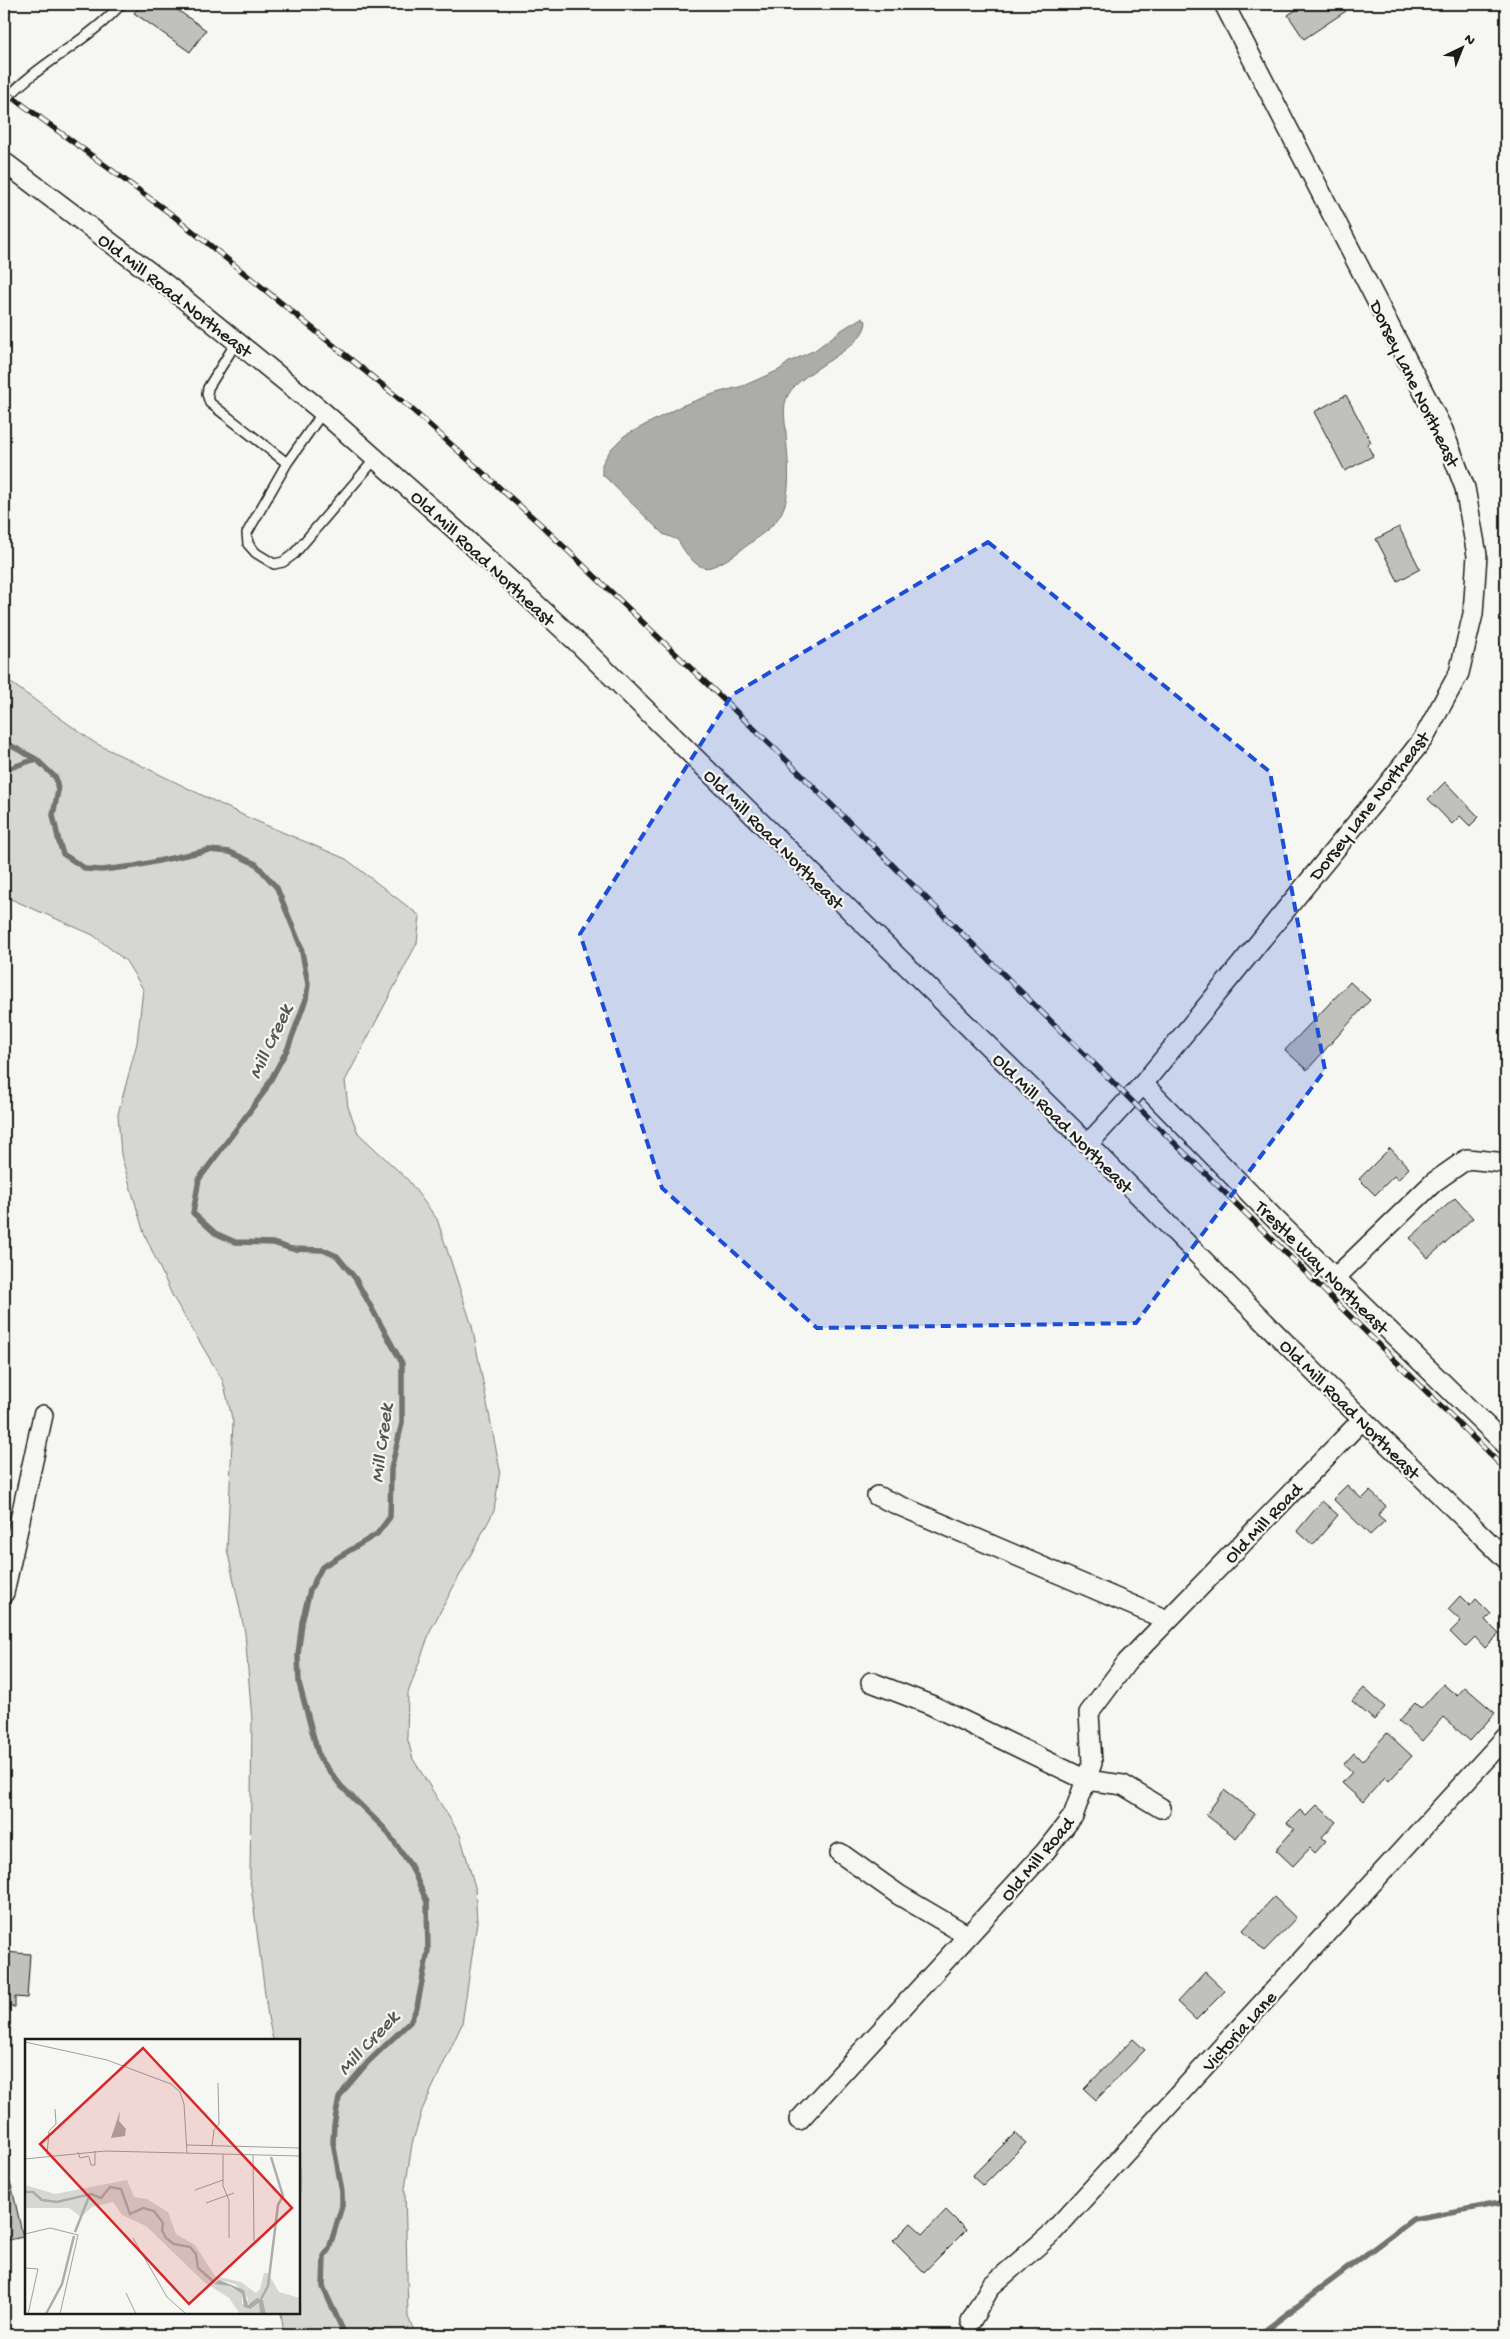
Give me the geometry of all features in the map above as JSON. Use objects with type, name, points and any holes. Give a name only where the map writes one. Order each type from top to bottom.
[{"type":"street","name":"Dorsey Lane Northeast","points":[[1088,1144],[1143,1084],[1378,797],[1423,739],[1459,673],[1473,614],[1477,555],[1465,488],[1443,430],[1224,4]]},
{"type":"street","name":"Old Mill Road Northeast","points":[[4,162],[90,226],[237,341],[323,412],[376,458],[579,644],[1088,1144],[1362,1420],[1506,1559]]},
{"type":"street","name":"Trestle Way Northeast","points":[[1143,1084],[1335,1278],[1506,1445]]},
{"type":"street","points":[[1335,1278],[1434,1182],[1467,1159],[1506,1163]]},
{"type":"street","points":[[4,1593],[43,1415]]},
{"type":"street","name":"Old Mill Road","points":[[799,2120],[1044,1853],[1073,1816],[1092,1763],[1090,1713],[1127,1662],[1362,1420]]},
{"type":"street","points":[[877,1496],[1167,1620]]},
{"type":"street","points":[[870,1682],[930,1705],[1086,1780],[1124,1785],[1162,1808]]},
{"type":"street","name":"Victoria Lane","points":[[971,2321],[991,2286],[1050,2235],[1506,1737]]},
{"type":"street","points":[[840,1853],[899,1895],[968,1936]]},
{"type":"lane","points":[[4,102],[28,77],[89,35],[121,4]]},
{"type":"lane","points":[[237,341],[207,394],[210,403],[287,463]]},
{"type":"lane","points":[[323,412],[296,448],[247,533],[248,544],[256,553],[274,564],[283,562],[294,554],[376,458]]},
{"type":"highlighted area","points":[[988,542],[1270,772],[1325,1070],[1136,1323],[817,1328],[662,1188],[580,934],[732,695]]},
{"type":"shaded area","points":[[861,318],[866,321],[863,331],[856,341],[806,376],[788,395],[784,413],[789,478],[786,502],[776,521],[768,529],[727,559],[717,565],[706,568],[696,563],[687,554],[678,540],[663,534],[602,474],[602,464],[611,449],[624,436],[681,406],[716,393],[743,386],[779,370],[789,362],[815,350]]},
{"type":"shaded area","points":[[4,678],[95,743],[249,818],[346,859],[420,916],[417,943],[345,1081],[348,1107],[358,1133],[408,1180],[437,1219],[472,1326],[500,1470],[494,1511],[431,1629],[408,1693],[407,1737],[413,1759],[460,1835],[475,1887],[477,1922],[462,2024],[422,2110],[412,2144],[405,2189],[408,2317],[416,2335],[284,2335],[281,2314],[300,2314],[300,2039],[273,2039],[268,2017],[250,1878],[252,1720],[245,1633],[227,1549],[233,1422],[223,1381],[173,1297],[144,1233],[121,1155],[118,1114],[137,1043],[143,989],[126,961],[93,935],[4,896]]},
{"type":"building","points":[[141,4],[169,4],[206,30],[190,52],[134,13]]},
{"type":"building","points":[[1305,4],[1341,4],[1346,11],[1304,39],[1288,15]]},
{"type":"building","points":[[1346,395],[1371,442],[1367,444],[1373,456],[1345,471],[1314,412]]},
{"type":"building","points":[[1399,527],[1420,569],[1398,581],[1376,539]]},
{"type":"building","points":[[1445,782],[1479,817],[1470,826],[1460,816],[1452,824],[1428,799]]},
{"type":"building","points":[[1350,982],[1370,1000],[1307,1070],[1285,1050]]},
{"type":"building","points":[[1390,1148],[1409,1168],[1398,1180],[1394,1176],[1375,1195],[1359,1179]]},
{"type":"building","points":[[1455,1198],[1473,1218],[1428,1258],[1410,1238]]},
{"type":"building","points":[[1347,1485],[1362,1499],[1370,1491],[1386,1506],[1378,1515],[1385,1521],[1370,1535],[1333,1499]]},
{"type":"building","points":[[1322,1501],[1338,1515],[1313,1545],[1297,1531]]},
{"type":"building","points":[[1460,1596],[1470,1606],[1476,1599],[1491,1614],[1485,1620],[1499,1634],[1485,1648],[1475,1637],[1465,1647],[1450,1632],[1461,1621],[1448,1609]]},
{"type":"building","points":[[1443,1684],[1457,1696],[1465,1687],[1495,1713],[1470,1741],[1443,1717],[1422,1741],[1399,1721],[1415,1703],[1421,1709]]},
{"type":"building","points":[[1364,1688],[1385,1707],[1374,1720],[1352,1701]]},
{"type":"building","points":[[1387,1733],[1412,1756],[1389,1781],[1385,1777],[1363,1802],[1342,1783],[1352,1772],[1344,1764],[1354,1753],[1362,1761]]},
{"type":"building","points":[[1224,1790],[1255,1814],[1236,1838],[1206,1815]]},
{"type":"building","points":[[1317,1805],[1336,1822],[1322,1837],[1326,1841],[1315,1853],[1310,1848],[1293,1866],[1276,1850],[1294,1829],[1287,1823],[1300,1810],[1306,1816]]},
{"type":"building","points":[[1274,1897],[1296,1918],[1264,1951],[1243,1930]]},
{"type":"building","points":[[4,1952],[30,1954],[27,1998],[15,1997],[15,2007],[4,2006]]},
{"type":"building","points":[[1205,1972],[1225,1991],[1196,2020],[1177,2002]]},
{"type":"building","points":[[1133,2039],[1145,2050],[1096,2100],[1084,2089]]},
{"type":"building","points":[[1015,2133],[1026,2143],[983,2186],[972,2176]]},
{"type":"building","points":[[4,2176],[8,2176],[12,2188],[23,2237],[4,2241]]},
{"type":"building","points":[[946,2210],[966,2230],[924,2272],[893,2241],[911,2223],[923,2234]]},
{"type":"waterway","name":"Mill Creek","points":[[4,742],[36,759],[56,778],[58,791],[53,815],[59,842],[63,854],[86,869],[102,870],[135,866],[209,850],[230,852],[256,864],[277,888],[301,947],[308,984],[306,999],[288,1048],[264,1092],[199,1179],[193,1213],[215,1233],[235,1242],[273,1243],[292,1249],[323,1250],[337,1256],[355,1278],[402,1363],[402,1423],[391,1469],[390,1517],[377,1534],[322,1567],[310,1590],[302,1622],[298,1655],[299,1683],[319,1757],[341,1786],[385,1829],[411,1866],[427,1902],[428,1951],[417,2007],[410,2022],[368,2062],[339,2098],[333,2142],[342,2192],[342,2206],[329,2249],[324,2256],[323,2287],[345,2335]]},
{"type":"waterway","points":[[4,770],[36,759]]},
{"type":"waterway","points":[[1259,2335],[1413,2219],[1506,2202]]},
{"type":"railway","points":[[4,91],[175,217],[407,405],[539,523],[773,747],[1506,1470]]}]
